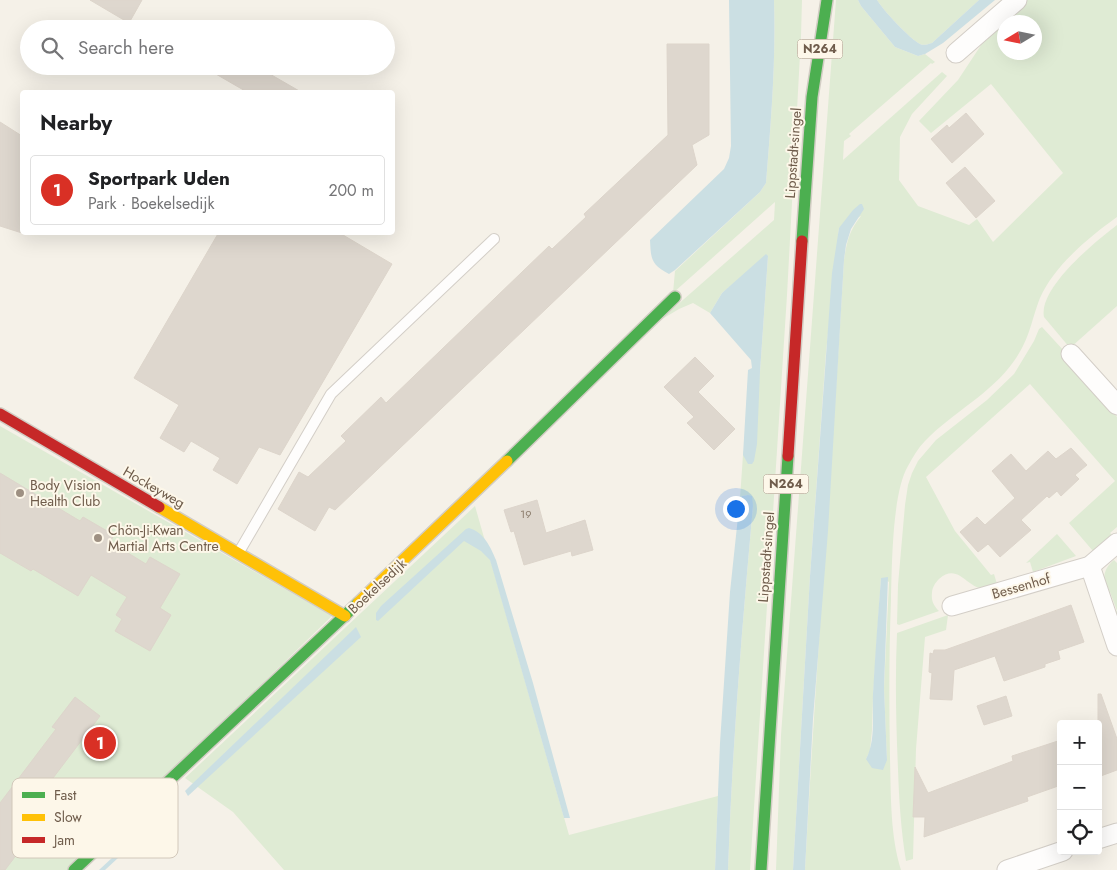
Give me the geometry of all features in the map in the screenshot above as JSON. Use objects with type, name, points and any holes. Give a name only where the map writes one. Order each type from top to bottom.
[{"type":"street","name":"Lippstadt-singel","points":[[761,870],[812,97],[827,0]]},
{"type":"street","points":[[956,53],[1017,0]]},
{"type":"street","name":"Lippstadt-singel","points":[[810,39],[812,97]]},
{"type":"street","name":"Boekelsedijk","points":[[172,778],[462,505],[675,297]]},
{"type":"street","points":[[1071,354],[1117,406]]},
{"type":"street","name":"Hockeyweg","points":[[0,414],[345,616]]},
{"type":"street","name":"Bessenhof","points":[[952,606],[1090,566],[1117,543]]},
{"type":"street","points":[[1090,566],[1117,646]]},
{"type":"street","points":[[1102,838],[1117,833]]},
{"type":"street","points":[[1008,870],[1057,853]]},
{"type":"street","name":"Boekelsedijk","points":[[74,870],[87,858]]},
{"type":"lane","points":[[238,553],[331,394],[494,239]]},
{"type":"green space","points":[[774,0],[802,0],[801,36],[787,295],[750,870],[728,870],[738,688],[753,506],[748,495],[740,498],[743,455],[760,372],[768,256],[722,293],[710,313],[693,303],[659,321],[774,220],[775,202],[673,293],[675,271],[760,192],[766,183],[774,69]]},
{"type":"green space","points":[[836,0],[858,0],[895,47],[918,56],[925,54],[935,62],[931,63],[849,134],[851,136],[844,141],[843,160],[942,72],[947,76],[912,114],[900,137],[899,180],[918,206],[969,225],[977,219],[993,242],[1063,173],[991,84],[931,133],[919,121],[958,80],[997,24],[997,60],[1042,60],[1042,15],[1008,15],[1026,0],[1117,0],[1117,217],[1073,253],[1054,275],[1040,298],[1027,337],[1014,361],[1005,373],[983,393],[947,421],[922,444],[908,466],[899,494],[893,550],[889,718],[892,814],[897,857],[901,870],[805,870],[844,260],[849,237],[861,216],[839,228],[826,352],[810,576],[793,870],[776,870],[781,735]],"holes":[[[881,578],[889,582],[884,688],[887,760],[866,759],[870,751],[872,730]]]},
{"type":"green space","points":[[877,0],[979,0],[932,43],[923,45],[904,31]]},
{"type":"green space","points":[[1117,225],[1117,306],[1070,348],[1044,317],[1045,305],[1050,293],[1070,266]]},
{"type":"green space","points":[[1042,327],[1065,352],[1062,356],[1117,417],[1117,527],[1110,533],[1115,538],[1093,551],[1069,523],[1115,481],[1030,384],[926,477],[955,531],[991,575],[994,574],[997,584],[982,588],[977,587],[957,574],[946,575],[936,582],[932,591],[932,601],[939,611],[899,625],[897,624],[898,585],[905,505],[912,473],[918,461],[936,440],[987,400],[1014,374],[1039,329]]},
{"type":"green space","points":[[0,426],[332,616],[165,778],[12,778],[12,858],[82,858],[70,870],[0,870]]},
{"type":"green space","points":[[475,506],[569,835],[718,796],[715,870],[284,870],[233,812],[185,778]]},
{"type":"green space","points":[[1057,534],[1076,556],[1033,572],[1030,562],[1026,563]]},
{"type":"green space","points":[[1114,560],[1117,563],[1117,611],[1110,592],[1107,593],[1104,579],[1107,567]]},
{"type":"green space","points":[[1117,611],[1117,623],[1113,612]]},
{"type":"green space","points":[[948,615],[946,630],[925,637],[916,749],[913,859],[906,861],[898,781],[897,633]]},
{"type":"shaded area","points":[[729,0],[774,0],[774,69],[766,183],[760,192],[669,274],[653,261],[650,240],[724,169],[729,158],[731,146]]},
{"type":"shaded area","points":[[858,0],[877,0],[904,31],[920,44],[926,45],[932,43],[979,0],[995,0],[943,43],[918,56],[895,47]]},
{"type":"shaded area","points":[[862,204],[864,209],[851,229],[844,260],[828,531],[813,719],[805,870],[793,870],[810,576],[832,273],[839,228]]},
{"type":"shaded area","points":[[766,254],[768,256],[757,444],[754,461],[752,464],[748,464],[743,455],[748,370],[752,368],[751,360],[710,313],[722,293]]},
{"type":"shaded area","points":[[748,495],[752,496],[753,506],[738,688],[728,870],[715,870],[720,743],[730,592],[740,498]]},
{"type":"shaded area","points":[[469,528],[483,537],[496,560],[533,683],[570,818],[564,818],[490,560],[481,551],[464,541],[378,621],[376,620],[376,613],[381,606]]},
{"type":"shaded area","points":[[888,577],[884,688],[887,760],[883,770],[872,768],[866,759],[871,744],[873,727],[873,694],[881,578]]},
{"type":"shaded area","points":[[356,627],[361,637],[188,796],[185,791]]},
{"type":"shaded area","points":[[112,858],[118,858],[105,870],[99,870]]},
{"type":"building","points":[[90,0],[142,0],[131,20],[124,20]]},
{"type":"building","points":[[667,44],[709,44],[709,135],[692,145],[697,165],[335,510],[329,507],[315,531],[278,509],[299,472],[308,477],[346,441],[341,436],[381,397],[386,403],[549,246],[552,249],[586,217],[584,214],[668,135]]},
{"type":"building","points":[[218,75],[272,75],[298,90],[244,90]]},
{"type":"building","points":[[966,113],[984,134],[952,163],[931,139],[947,125],[949,128]]},
{"type":"building","points":[[0,122],[20,135],[20,232],[0,226]]},
{"type":"building","points":[[965,167],[995,201],[976,218],[946,183]]},
{"type":"building","points":[[217,235],[343,235],[392,264],[280,455],[259,447],[237,484],[213,470],[220,458],[191,441],[184,452],[160,438],[179,405],[134,378]]},
{"type":"building","points":[[695,357],[714,376],[698,392],[735,429],[714,450],[687,423],[694,417],[664,387]]},
{"type":"building","points":[[1071,448],[1087,465],[1075,475],[1079,479],[1061,496],[1057,491],[1049,498],[1047,496],[1021,520],[1031,530],[1000,557],[988,544],[978,552],[960,532],[977,517],[985,525],[1015,498],[992,471],[1011,454],[1026,471],[1048,451],[1056,459]]},
{"type":"building","points":[[0,473],[80,521],[83,517],[114,535],[110,542],[146,564],[150,557],[180,574],[160,608],[171,615],[150,651],[115,631],[122,619],[116,615],[127,597],[91,575],[78,596],[33,569],[31,571],[0,553]]},
{"type":"building","points":[[537,500],[546,533],[585,520],[593,550],[572,556],[571,551],[524,565],[514,531],[511,532],[504,510]]},
{"type":"building","points":[[1071,605],[1084,642],[1058,651],[1060,659],[1045,664],[1045,667],[1004,681],[995,656],[954,670],[952,700],[930,699],[932,673],[929,672],[930,653],[933,654],[934,650],[945,650]]},
{"type":"building","points":[[1098,694],[1101,694],[1117,739],[1117,770],[1102,776],[1102,720],[1098,720]]},
{"type":"building","points":[[1006,696],[1012,716],[984,725],[977,706]]},
{"type":"building","points":[[75,697],[100,716],[53,778],[19,778],[56,729],[52,727]]},
{"type":"building","points":[[1057,741],[1057,786],[1027,797],[1028,801],[924,837],[925,817],[913,817],[915,767],[928,793],[1013,761],[1012,756]]},
{"type":"building","points":[[12,787],[12,858],[14,858],[5,870],[0,870],[0,803]]},
{"type":"traffic: fast","points":[[802,241],[812,97],[827,0]]},
{"type":"traffic: fast","points":[[507,461],[675,297]]},
{"type":"traffic: fast","points":[[761,870],[788,456]]},
{"type":"traffic: fast","points":[[172,778],[358,603]]},
{"type":"traffic: fast","points":[[74,870],[87,858]]},
{"type":"traffic: slow","points":[[358,603],[507,461]]},
{"type":"traffic: slow","points":[[159,507],[345,616]]},
{"type":"traffic: jam","points":[[788,456],[802,241]]},
{"type":"traffic: jam","points":[[0,414],[159,507]]},
{"type":"place","name":"Body Vision Health Club","points":[[20,493]]},
{"type":"place","name":"Chön-Ji-Kwan Martial Arts Centre","points":[[98,538]]},
{"type":"place","name":"Sportpark Uden","points":[[100,743]]}]
